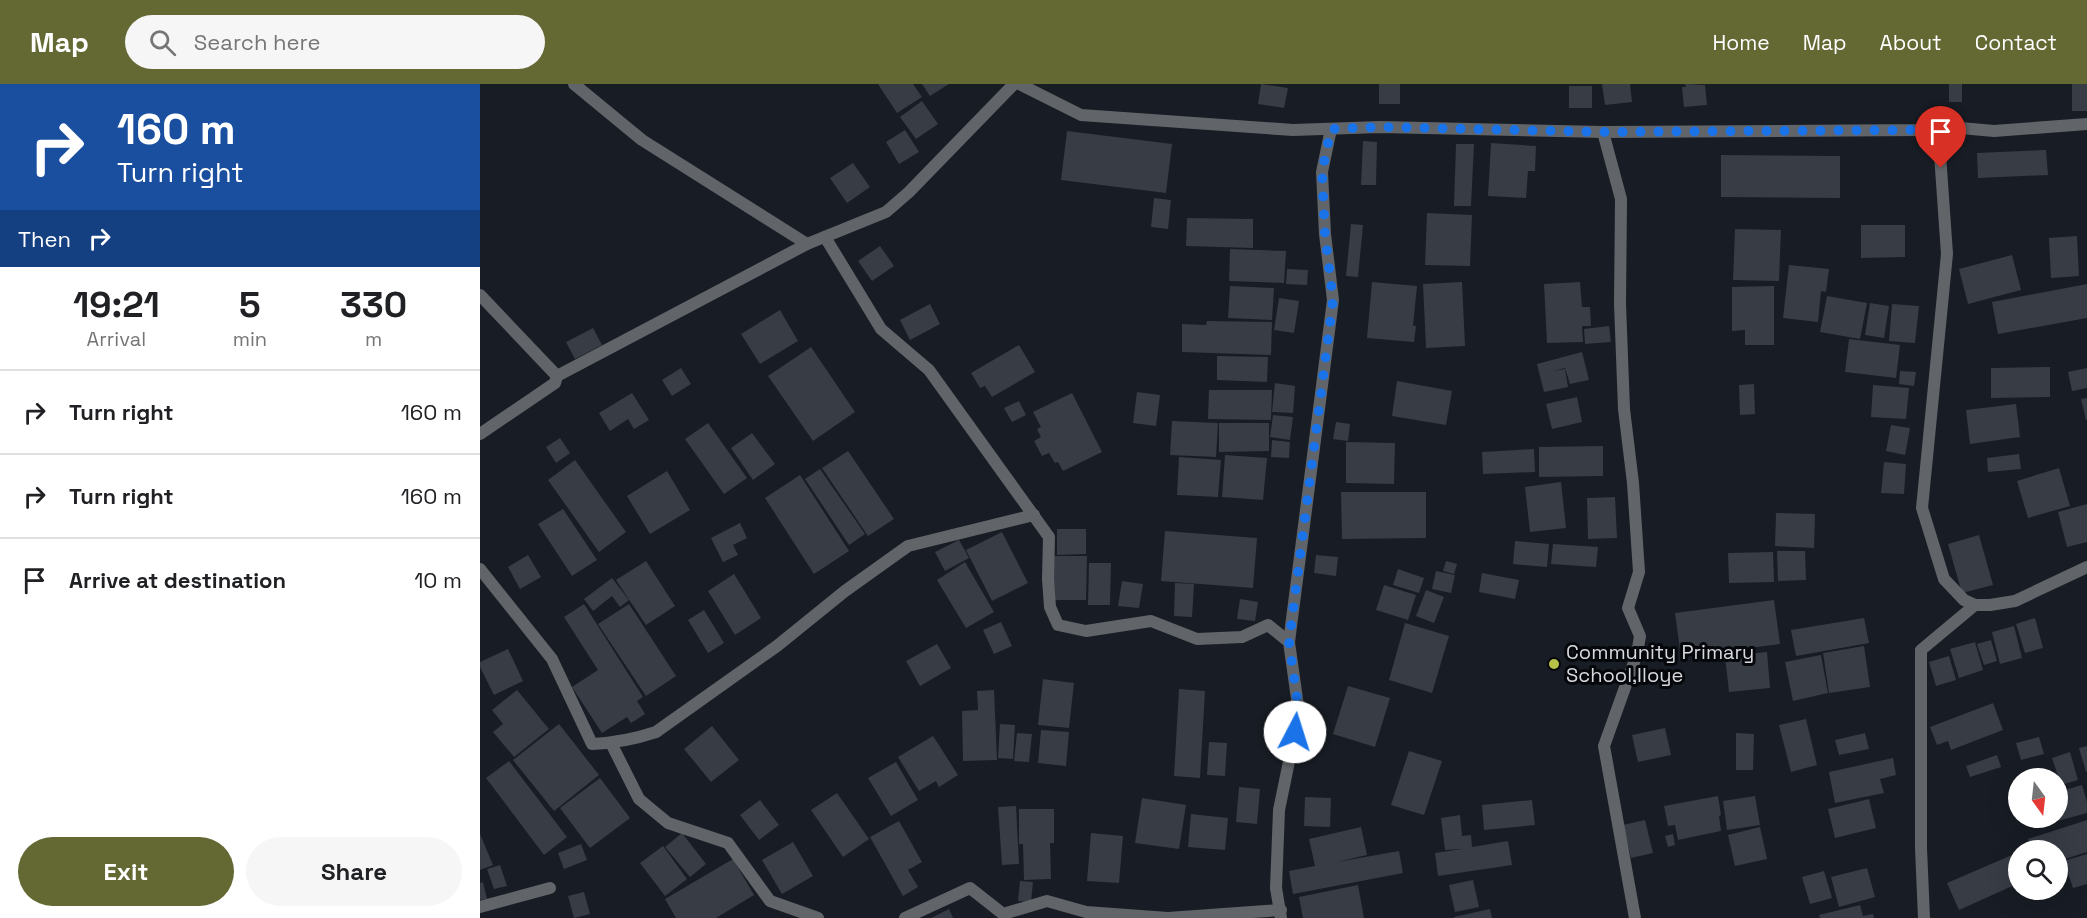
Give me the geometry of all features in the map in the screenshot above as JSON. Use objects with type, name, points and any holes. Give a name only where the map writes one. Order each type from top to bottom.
[{"type":"street","points":[[574,84],[642,140],[807,244]]},
{"type":"street","points":[[480,434],[555,383],[558,376],[807,244],[886,212],[916,185],[1014,84]]},
{"type":"street","points":[[1019,84],[1081,116],[1293,130],[1380,127],[1603,132],[1920,130],[1938,126],[1994,131],[2087,124]]},
{"type":"street","points":[[1938,126],[1947,254],[1922,508],[1944,579],[1964,600],[1975,605],[1990,605],[2015,601],[2087,567]]},
{"type":"street","points":[[905,918],[970,888],[1004,914],[1047,901],[1086,912],[1168,918],[1281,914],[1276,888],[1279,810],[1299,713],[1289,642],[1333,300],[1325,234],[1322,172],[1331,129]]},
{"type":"street","points":[[1603,132],[1621,199],[1620,304],[1624,409],[1633,483],[1639,572],[1629,608],[1641,636],[1637,654],[1604,747],[1635,918]]},
{"type":"street","points":[[825,237],[881,329],[929,370],[1049,537],[1050,607],[1058,625],[1086,631],[1151,621],[1197,639],[1242,637],[1268,625],[1289,642]]},
{"type":"street","points":[[480,295],[558,376]]},
{"type":"street","points":[[480,569],[552,659],[592,744],[611,743],[656,732],[777,646],[845,591],[908,546],[1034,515]]},
{"type":"street","points":[[1924,918],[1920,848],[1921,650],[1975,605]]},
{"type":"street","points":[[611,743],[639,799],[668,823],[728,843],[771,901],[818,918]]},
{"type":"street","points":[[480,907],[550,888]]},
{"type":"building","points":[[878,84],[913,84],[922,97],[897,113]]},
{"type":"building","points":[[922,84],[949,84],[930,96]]},
{"type":"building","points":[[1261,84],[1288,88],[1284,108],[1258,104]]},
{"type":"building","points":[[1379,84],[1400,84],[1400,104],[1379,104]]},
{"type":"building","points":[[1602,84],[1630,84],[1632,102],[1605,105]]},
{"type":"building","points":[[1685,84],[1705,85],[1707,105],[1684,107],[1682,87],[1686,87]]},
{"type":"building","points":[[1949,84],[1962,84],[1962,102],[1949,102]]},
{"type":"building","points":[[2072,84],[2087,84],[2087,111],[2072,111]]},
{"type":"building","points":[[1569,86],[1592,86],[1592,108],[1569,108]]},
{"type":"building","points":[[922,101],[938,124],[916,139],[900,117]]},
{"type":"building","points":[[905,130],[919,152],[899,164],[886,142]]},
{"type":"building","points":[[1067,131],[1172,144],[1166,193],[1061,180]]},
{"type":"building","points":[[1363,141],[1377,142],[1376,185],[1361,185]]},
{"type":"building","points":[[1491,143],[1536,146],[1535,171],[1528,171],[1526,198],[1488,196]]},
{"type":"building","points":[[1456,144],[1474,144],[1471,206],[1454,206]]},
{"type":"building","points":[[2046,150],[2048,175],[1978,178],[1977,153]]},
{"type":"building","points":[[1721,155],[1840,156],[1840,198],[1721,197]]},
{"type":"building","points":[[853,163],[870,187],[847,203],[830,178]]},
{"type":"building","points":[[1154,198],[1171,200],[1168,229],[1151,227]]},
{"type":"building","points":[[1427,213],[1472,215],[1470,266],[1425,265]]},
{"type":"building","points":[[1187,218],[1253,219],[1253,248],[1186,246]]},
{"type":"building","points":[[1351,224],[1363,225],[1358,277],[1346,276]]},
{"type":"building","points":[[1861,225],[1905,225],[1905,257],[1861,258]]},
{"type":"building","points":[[1735,229],[1781,230],[1779,281],[1733,280]]},
{"type":"building","points":[[2077,236],[2079,276],[2051,278],[2049,238]]},
{"type":"building","points":[[880,246],[894,266],[872,281],[858,261]]},
{"type":"building","points":[[1230,249],[1286,251],[1284,283],[1229,281]]},
{"type":"building","points":[[2012,255],[2021,290],[1968,304],[1959,269]]},
{"type":"building","points":[[1789,265],[1829,269],[1826,292],[1821,291],[1818,322],[1783,318]]},
{"type":"building","points":[[1287,269],[1308,270],[1307,285],[1286,284]]},
{"type":"building","points":[[1372,282],[1417,286],[1413,326],[1416,326],[1414,342],[1367,338]]},
{"type":"building","points":[[1462,282],[1465,346],[1426,348],[1423,284]]},
{"type":"building","points":[[1580,282],[1582,307],[1590,307],[1591,326],[1582,326],[1583,342],[1547,343],[1544,284]]},
{"type":"building","points":[[2087,284],[2087,318],[1998,334],[1992,302]]},
{"type":"building","points":[[1230,286],[1274,288],[1272,320],[1228,318]]},
{"type":"building","points":[[1774,286],[1774,345],[1745,345],[1745,330],[1732,331],[1732,287]]},
{"type":"building","points":[[1827,296],[1867,303],[1860,339],[1820,332]]},
{"type":"building","points":[[1279,298],[1299,301],[1294,333],[1274,330]]},
{"type":"building","points":[[1870,303],[1889,306],[1884,338],[1865,335]]},
{"type":"building","points":[[930,304],[940,324],[910,340],[900,320]]},
{"type":"building","points":[[1892,304],[1919,306],[1915,343],[1889,341]]},
{"type":"building","points":[[780,310],[798,341],[760,364],[741,334]]},
{"type":"building","points":[[1207,321],[1272,322],[1271,355],[1182,352],[1182,324],[1206,325]]},
{"type":"building","points":[[1609,326],[1611,342],[1585,344],[1584,329]]},
{"type":"building","points":[[593,328],[602,345],[575,359],[566,342]]},
{"type":"building","points":[[1849,339],[1900,345],[1896,378],[1845,372]]},
{"type":"building","points":[[1019,345],[1035,372],[992,397],[985,386],[980,388],[971,373]]},
{"type":"building","points":[[811,347],[855,412],[813,441],[768,376]]},
{"type":"building","points":[[1582,352],[1589,380],[1570,384],[1565,368],[1553,371],[1565,369],[1568,387],[1544,392],[1537,364]]},
{"type":"building","points":[[1217,356],[1268,357],[1267,382],[1217,380]]},
{"type":"building","points":[[2050,367],[2050,397],[1991,398],[1991,368]]},
{"type":"building","points":[[681,368],[691,384],[672,396],[662,380]]},
{"type":"building","points":[[2087,368],[2087,388],[2072,391],[2068,372]]},
{"type":"building","points":[[1900,371],[1916,372],[1914,386],[1899,384]]},
{"type":"building","points":[[1397,381],[1452,391],[1446,425],[1392,416]]},
{"type":"building","points":[[1275,383],[1295,386],[1293,413],[1272,412]]},
{"type":"building","points":[[1754,384],[1755,414],[1740,415],[1739,385]]},
{"type":"building","points":[[1873,385],[1909,388],[1906,419],[1871,417]]},
{"type":"building","points":[[1209,390],[1272,390],[1271,420],[1208,419]]},
{"type":"building","points":[[1137,392],[1160,395],[1156,426],[1133,423]]},
{"type":"building","points":[[632,393],[649,420],[634,429],[628,419],[610,431],[599,413]]},
{"type":"building","points":[[1072,393],[1102,452],[1063,471],[1049,453],[1042,456],[1034,441],[1041,437],[1037,429],[1041,427],[1033,412]]},
{"type":"building","points":[[1577,397],[1582,422],[1552,429],[1546,404]]},
{"type":"building","points":[[2087,398],[2087,420],[2086,420],[2081,399]]},
{"type":"building","points":[[1019,401],[1026,415],[1012,422],[1004,408]]},
{"type":"building","points":[[2016,404],[2020,437],[1970,444],[1966,410]]},
{"type":"building","points":[[1273,415],[1293,417],[1290,440],[1270,437]]},
{"type":"building","points":[[1172,421],[1218,423],[1216,457],[1170,455]]},
{"type":"building","points":[[1336,422],[1350,424],[1348,441],[1333,439]]},
{"type":"building","points":[[708,423],[747,478],[724,494],[685,439]]},
{"type":"building","points":[[1219,423],[1269,423],[1269,451],[1219,452]]},
{"type":"building","points":[[1891,425],[1910,428],[1905,455],[1886,451]]},
{"type":"building","points":[[752,433],[775,464],[753,480],[731,448]]},
{"type":"building","points":[[560,438],[570,453],[556,463],[546,447]]},
{"type":"building","points":[[1272,440],[1290,442],[1289,458],[1271,457]]},
{"type":"building","points":[[1346,442],[1395,443],[1394,484],[1346,483]]},
{"type":"building","points":[[1603,446],[1603,476],[1539,477],[1539,447]]},
{"type":"building","points":[[1534,449],[1535,472],[1483,474],[1482,452]]},
{"type":"building","points":[[848,451],[894,519],[868,536],[822,468]]},
{"type":"building","points":[[2019,454],[2021,469],[1988,472],[1987,458]]},
{"type":"building","points":[[1225,455],[1267,458],[1263,500],[1222,497]]},
{"type":"building","points":[[1179,457],[1221,460],[1218,497],[1177,495]]},
{"type":"building","points":[[575,460],[626,532],[599,552],[548,480]]},
{"type":"building","points":[[1884,462],[1906,464],[1904,494],[1881,493]]},
{"type":"building","points":[[2059,468],[2070,506],[2028,518],[2017,481]]},
{"type":"building","points":[[820,469],[865,534],[849,545],[805,479]]},
{"type":"building","points":[[667,471],[690,510],[650,534],[627,496]]},
{"type":"building","points":[[800,475],[849,551],[814,574],[765,498]]},
{"type":"building","points":[[1561,482],[1566,528],[1530,532],[1525,487]]},
{"type":"building","points":[[1341,492],[1426,492],[1426,538],[1342,539]]},
{"type":"building","points":[[1615,497],[1617,538],[1588,539],[1587,498]]},
{"type":"building","points":[[2087,504],[2087,542],[2067,547],[2058,512]]},
{"type":"building","points":[[563,509],[597,560],[572,576],[538,524]]},
{"type":"building","points":[[1776,513],[1815,514],[1814,548],[1775,546]]},
{"type":"building","points":[[740,523],[747,538],[733,545],[738,555],[723,562],[711,538]]},
{"type":"building","points":[[1057,529],[1086,529],[1086,554],[1057,555]]},
{"type":"building","points":[[1165,531],[1257,538],[1253,588],[1161,581]]},
{"type":"building","points":[[1002,532],[1028,583],[992,601],[966,550]]},
{"type":"building","points":[[1979,535],[1993,585],[1962,593],[1948,544]]},
{"type":"building","points":[[959,540],[969,558],[945,571],[935,552]]},
{"type":"building","points":[[1515,541],[1549,544],[1547,567],[1513,564]]},
{"type":"building","points":[[1553,544],[1598,547],[1596,567],[1551,564]]},
{"type":"building","points":[[1777,551],[1805,551],[1806,580],[1778,581]]},
{"type":"building","points":[[1773,552],[1774,582],[1729,583],[1728,553]]},
{"type":"building","points":[[528,555],[541,577],[520,589],[508,567]]},
{"type":"building","points":[[1316,555],[1338,557],[1336,576],[1314,573]]},
{"type":"building","points":[[1053,556],[1087,556],[1086,600],[1053,600]]},
{"type":"building","points":[[646,561],[675,606],[646,625],[616,580]]},
{"type":"building","points":[[1446,561],[1457,564],[1454,574],[1443,571]]},
{"type":"building","points":[[965,562],[994,612],[966,628],[937,580]]},
{"type":"building","points":[[1089,563],[1111,563],[1110,605],[1088,605]]},
{"type":"building","points":[[1398,569],[1424,578],[1419,593],[1393,585]]},
{"type":"building","points":[[1436,571],[1455,575],[1451,593],[1432,589]]},
{"type":"building","points":[[1482,573],[1519,580],[1515,599],[1479,592]]},
{"type":"building","points":[[734,574],[761,618],[735,635],[708,591]]},
{"type":"building","points":[[612,578],[629,600],[620,607],[612,596],[593,611],[584,599]]},
{"type":"building","points":[[1122,581],[1143,584],[1139,608],[1118,606]]},
{"type":"building","points":[[1175,583],[1194,584],[1192,617],[1174,616]]},
{"type":"building","points":[[1384,585],[1416,595],[1408,620],[1376,610]]},
{"type":"building","points":[[1426,590],[1444,597],[1434,623],[1416,616]]},
{"type":"building","points":[[1240,599],[1258,602],[1255,621],[1237,619]]},
{"type":"building","points":[[1774,600],[1780,644],[1681,657],[1675,613]]},
{"type":"building","points":[[584,604],[643,697],[637,701],[645,714],[631,723],[627,717],[602,733],[572,687],[598,670],[564,617]]},
{"type":"building","points":[[629,604],[676,676],[646,696],[598,624]]},
{"type":"building","points":[[704,610],[724,643],[708,653],[688,620]]},
{"type":"building","points":[[1864,618],[1869,643],[1796,656],[1791,630]]},
{"type":"building","points":[[2035,618],[2043,648],[2025,653],[2016,624]]},
{"type":"building","points":[[1001,622],[1012,646],[994,654],[983,630]]},
{"type":"building","points":[[1405,623],[1449,636],[1432,693],[1389,680]]},
{"type":"building","points":[[2014,626],[2022,658],[2000,664],[1992,632]]},
{"type":"building","points":[[1991,640],[1997,661],[1984,665],[1977,644]]},
{"type":"building","points":[[1975,642],[1983,670],[1959,678],[1950,649]]},
{"type":"building","points":[[937,644],[951,668],[920,686],[906,661]]},
{"type":"building","points":[[1864,646],[1870,687],[1829,693],[1823,653]]},
{"type":"building","points":[[508,649],[523,681],[494,695],[480,667],[480,662]]},
{"type":"building","points":[[1767,652],[1770,688],[1729,692],[1725,656]]},
{"type":"building","points":[[1821,655],[1828,693],[1793,701],[1785,662]]},
{"type":"building","points":[[1949,656],[1956,680],[1936,686],[1929,662]]},
{"type":"building","points":[[1043,679],[1074,683],[1069,728],[1038,725]]},
{"type":"building","points":[[1348,686],[1390,698],[1375,747],[1333,734]]},
{"type":"building","points":[[1179,689],[1205,691],[1200,778],[1174,776]]},
{"type":"building","points":[[517,690],[549,729],[514,757],[493,732],[503,724],[492,710]]},
{"type":"building","points":[[994,690],[997,760],[963,761],[962,711],[978,710],[977,691]]},
{"type":"building","points":[[1993,703],[2003,730],[1951,750],[1948,741],[1937,745],[1930,727]]},
{"type":"building","points":[[1806,719],[1817,765],[1791,772],[1779,725]]},
{"type":"building","points":[[559,724],[599,775],[554,811],[513,760]]},
{"type":"building","points":[[1000,724],[1015,725],[1013,759],[998,758]]},
{"type":"building","points":[[712,726],[739,760],[711,782],[684,749]]},
{"type":"building","points":[[1665,728],[1671,755],[1638,762],[1632,735]]},
{"type":"building","points":[[1041,730],[1069,732],[1066,766],[1038,763]]},
{"type":"building","points":[[1017,733],[1032,734],[1029,762],[1014,761]]},
{"type":"building","points":[[1736,733],[1754,734],[1753,770],[1736,770]]},
{"type":"building","points":[[1865,733],[1869,749],[1839,755],[1835,740]]},
{"type":"building","points":[[933,736],[958,775],[939,787],[936,781],[919,791],[898,757]]},
{"type":"building","points":[[2039,737],[2044,754],[2021,760],[2016,743]]},
{"type":"building","points":[[1209,742],[1227,743],[1225,776],[1207,775]]},
{"type":"building","points":[[2087,746],[2087,772],[2086,772],[2079,748]]},
{"type":"building","points":[[1409,751],[1442,761],[1424,815],[1391,805]]},
{"type":"building","points":[[2070,752],[2078,780],[2068,783],[2068,768],[2055,768],[2052,758]]},
{"type":"building","points":[[1997,755],[2001,767],[1970,777],[1966,766]]},
{"type":"building","points":[[1893,758],[1896,775],[1880,779],[1884,793],[1835,803],[1829,772]]},
{"type":"building","points":[[509,761],[567,837],[544,855],[486,778]]},
{"type":"building","points":[[896,762],[918,800],[891,816],[868,778]]},
{"type":"building","points":[[600,778],[630,818],[590,848],[560,808]]},
{"type":"building","points":[[2082,785],[2087,802],[2087,813],[2068,818],[2068,789]]},
{"type":"building","points":[[1239,787],[1260,789],[1257,824],[1236,822]]},
{"type":"building","points":[[837,793],[869,839],[843,857],[811,810]]},
{"type":"building","points":[[1718,796],[1721,831],[1678,840],[1675,825],[1668,826],[1664,806]]},
{"type":"building","points":[[1755,796],[1760,825],[1727,830],[1723,801]]},
{"type":"building","points":[[1305,797],[1331,798],[1330,827],[1304,826]]},
{"type":"building","points":[[1142,798],[1186,805],[1179,849],[1135,843]]},
{"type":"building","points":[[1869,799],[1876,828],[1835,838],[1828,809]]},
{"type":"building","points":[[760,800],[779,825],[759,840],[740,815]]},
{"type":"building","points":[[1532,800],[1535,825],[1484,830],[1482,805]]},
{"type":"building","points":[[1016,806],[1019,864],[1002,865],[998,807]]},
{"type":"building","points":[[1019,809],[1054,809],[1054,843],[1050,843],[1051,879],[1024,880],[1023,844],[1019,844]]},
{"type":"building","points":[[1191,814],[1228,818],[1225,850],[1188,847]]},
{"type":"building","points":[[1460,815],[1462,836],[1471,835],[1472,847],[1508,841],[1512,865],[1438,876],[1435,853],[1462,849],[1445,850],[1441,818]]},
{"type":"building","points":[[1645,820],[1653,853],[1631,858],[1623,825]]},
{"type":"building","points":[[2087,820],[2087,852],[2068,858],[2068,840],[2028,839],[2068,828]]},
{"type":"building","points":[[899,821],[922,862],[908,870],[918,887],[903,896],[870,837]]},
{"type":"building","points":[[1361,827],[1367,855],[1337,862],[1399,851],[1403,873],[1293,894],[1289,871],[1315,866],[1309,839]]},
{"type":"building","points":[[1760,827],[1767,859],[1735,866],[1728,835]]},
{"type":"building","points":[[682,833],[706,864],[690,877],[665,847]]},
{"type":"building","points":[[1091,833],[1123,836],[1119,883],[1087,881]]},
{"type":"building","points":[[480,834],[493,865],[480,870]]},
{"type":"building","points":[[1673,834],[1675,845],[1668,847],[1665,836]]},
{"type":"building","points":[[793,842],[813,876],[782,894],[762,860]]},
{"type":"building","points":[[581,844],[587,860],[564,869],[558,853]]},
{"type":"building","points":[[663,846],[687,879],[665,896],[640,863]]},
{"type":"building","points":[[2087,854],[2087,884],[2073,888],[2068,873],[2068,860]]},
{"type":"building","points":[[2008,857],[2008,888],[1959,910],[1947,883]]},
{"type":"building","points":[[733,859],[754,895],[716,918],[676,918],[665,899]]},
{"type":"building","points":[[500,865],[507,886],[494,889],[487,869]]},
{"type":"building","points":[[1867,868],[1875,897],[1839,907],[1831,877]]},
{"type":"building","points":[[1824,871],[1832,898],[1810,904],[1802,877]]},
{"type":"building","points":[[1473,880],[1479,907],[1455,912],[1449,885]]},
{"type":"building","points":[[1020,881],[1033,882],[1031,902],[1018,901]]},
{"type":"building","points":[[483,882],[487,899],[480,900],[480,883]]},
{"type":"building","points":[[1358,885],[1364,918],[1303,918],[1299,897]]},
{"type":"building","points":[[584,892],[590,914],[574,918],[568,896]]},
{"type":"building","points":[[1860,905],[1863,916],[1873,914],[1874,918],[1820,918],[1819,915]]},
{"type":"building","points":[[949,909],[953,918],[931,918]]},
{"type":"building","points":[[1490,909],[1492,918],[1454,918],[1454,917]]},
{"type":"place","name":"Community Primary School,Iloye","points":[[1554,664]]},
{"type":"route","points":[[1295,732],[1299,713],[1289,642],[1333,300],[1325,234],[1322,172],[1331,129],[1380,127],[1603,132],[1920,130],[1938,126],[1941,168]]}]
